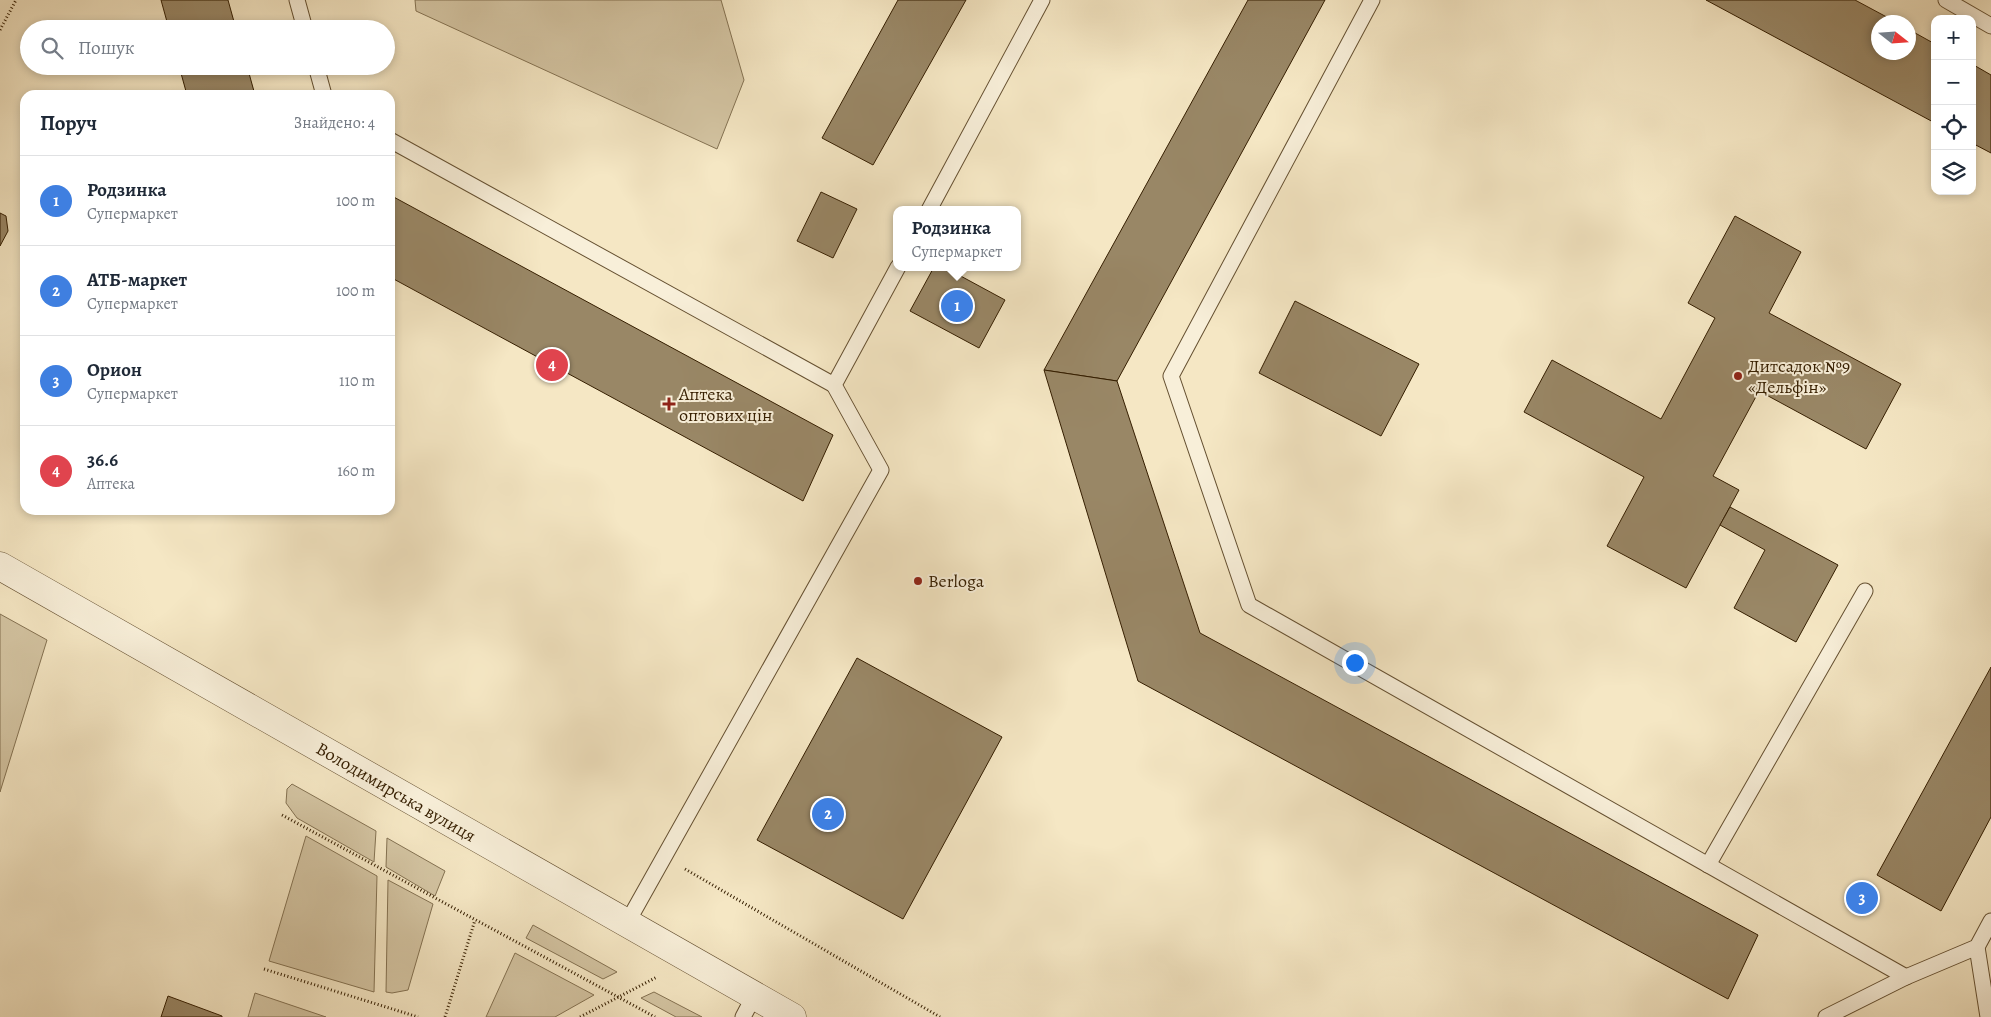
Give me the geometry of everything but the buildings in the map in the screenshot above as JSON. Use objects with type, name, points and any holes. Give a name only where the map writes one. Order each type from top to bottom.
[{"type":"street","name":"Володимирська вулиця","points":[[0,566],[627,923],[749,1006],[792,1017]]},
{"type":"lane","points":[[297,0],[303,20]]},
{"type":"lane","points":[[931,206],[1042,0]]},
{"type":"lane","points":[[1372,0],[1171,376],[1249,605],[1906,977]]},
{"type":"lane","points":[[1946,0],[1991,26]]},
{"type":"lane","points":[[318,75],[323,90]]},
{"type":"lane","points":[[395,143],[834,385],[880,470],[627,923]]},
{"type":"lane","points":[[834,385],[896,271]]},
{"type":"lane","points":[[1708,865],[1865,591]]},
{"type":"lane","points":[[1988,1017],[1977,947],[1991,921]]},
{"type":"lane","points":[[1826,1017],[1906,977],[1977,947]]},
{"type":"path","points":[[0,30],[16,0]]},
{"type":"path","points":[[282,815],[655,1017]]},
{"type":"path","points":[[664,857],[940,1017]]},
{"type":"path","points":[[445,1017],[475,919]]},
{"type":"path","points":[[264,969],[418,1017]]},
{"type":"path","points":[[580,1017],[658,976]]},
{"type":"shaded area","points":[[415,0],[721,0],[744,80],[717,149],[416,11]]},
{"type":"shaded area","points":[[0,614],[47,640],[0,792]]},
{"type":"shaded area","points":[[292,784],[376,831],[374,862],[297,818],[286,803],[287,789]]},
{"type":"shaded area","points":[[306,836],[377,876],[374,992],[269,961]]},
{"type":"shaded area","points":[[387,838],[445,871],[435,896],[386,867]]},
{"type":"shaded area","points":[[388,880],[433,904],[408,990],[392,993],[386,992]]},
{"type":"shaded area","points":[[533,925],[617,972],[603,979],[526,938]]},
{"type":"shaded area","points":[[515,953],[594,995],[555,1017],[486,1017]]},
{"type":"shaded area","points":[[654,992],[702,1017],[676,1017],[641,998]]},
{"type":"shaded area","points":[[255,993],[326,1017],[248,1017]]},
{"type":"place","name":"Родзинка","points":[[957,306]]},
{"type":"place","name":"36.6","points":[[552,365]]},
{"type":"place","name":"Дитсадок №9 «Дельфiн»","points":[[1738,376]]},
{"type":"place","name":"Аптека оптових цін","points":[[669,404]]},
{"type":"place","name":"Berloga","points":[[918,581]]},
{"type":"place","name":"АТБ-маркет","points":[[828,814]]},
{"type":"place","name":"Орион","points":[[1862,898]]}]
